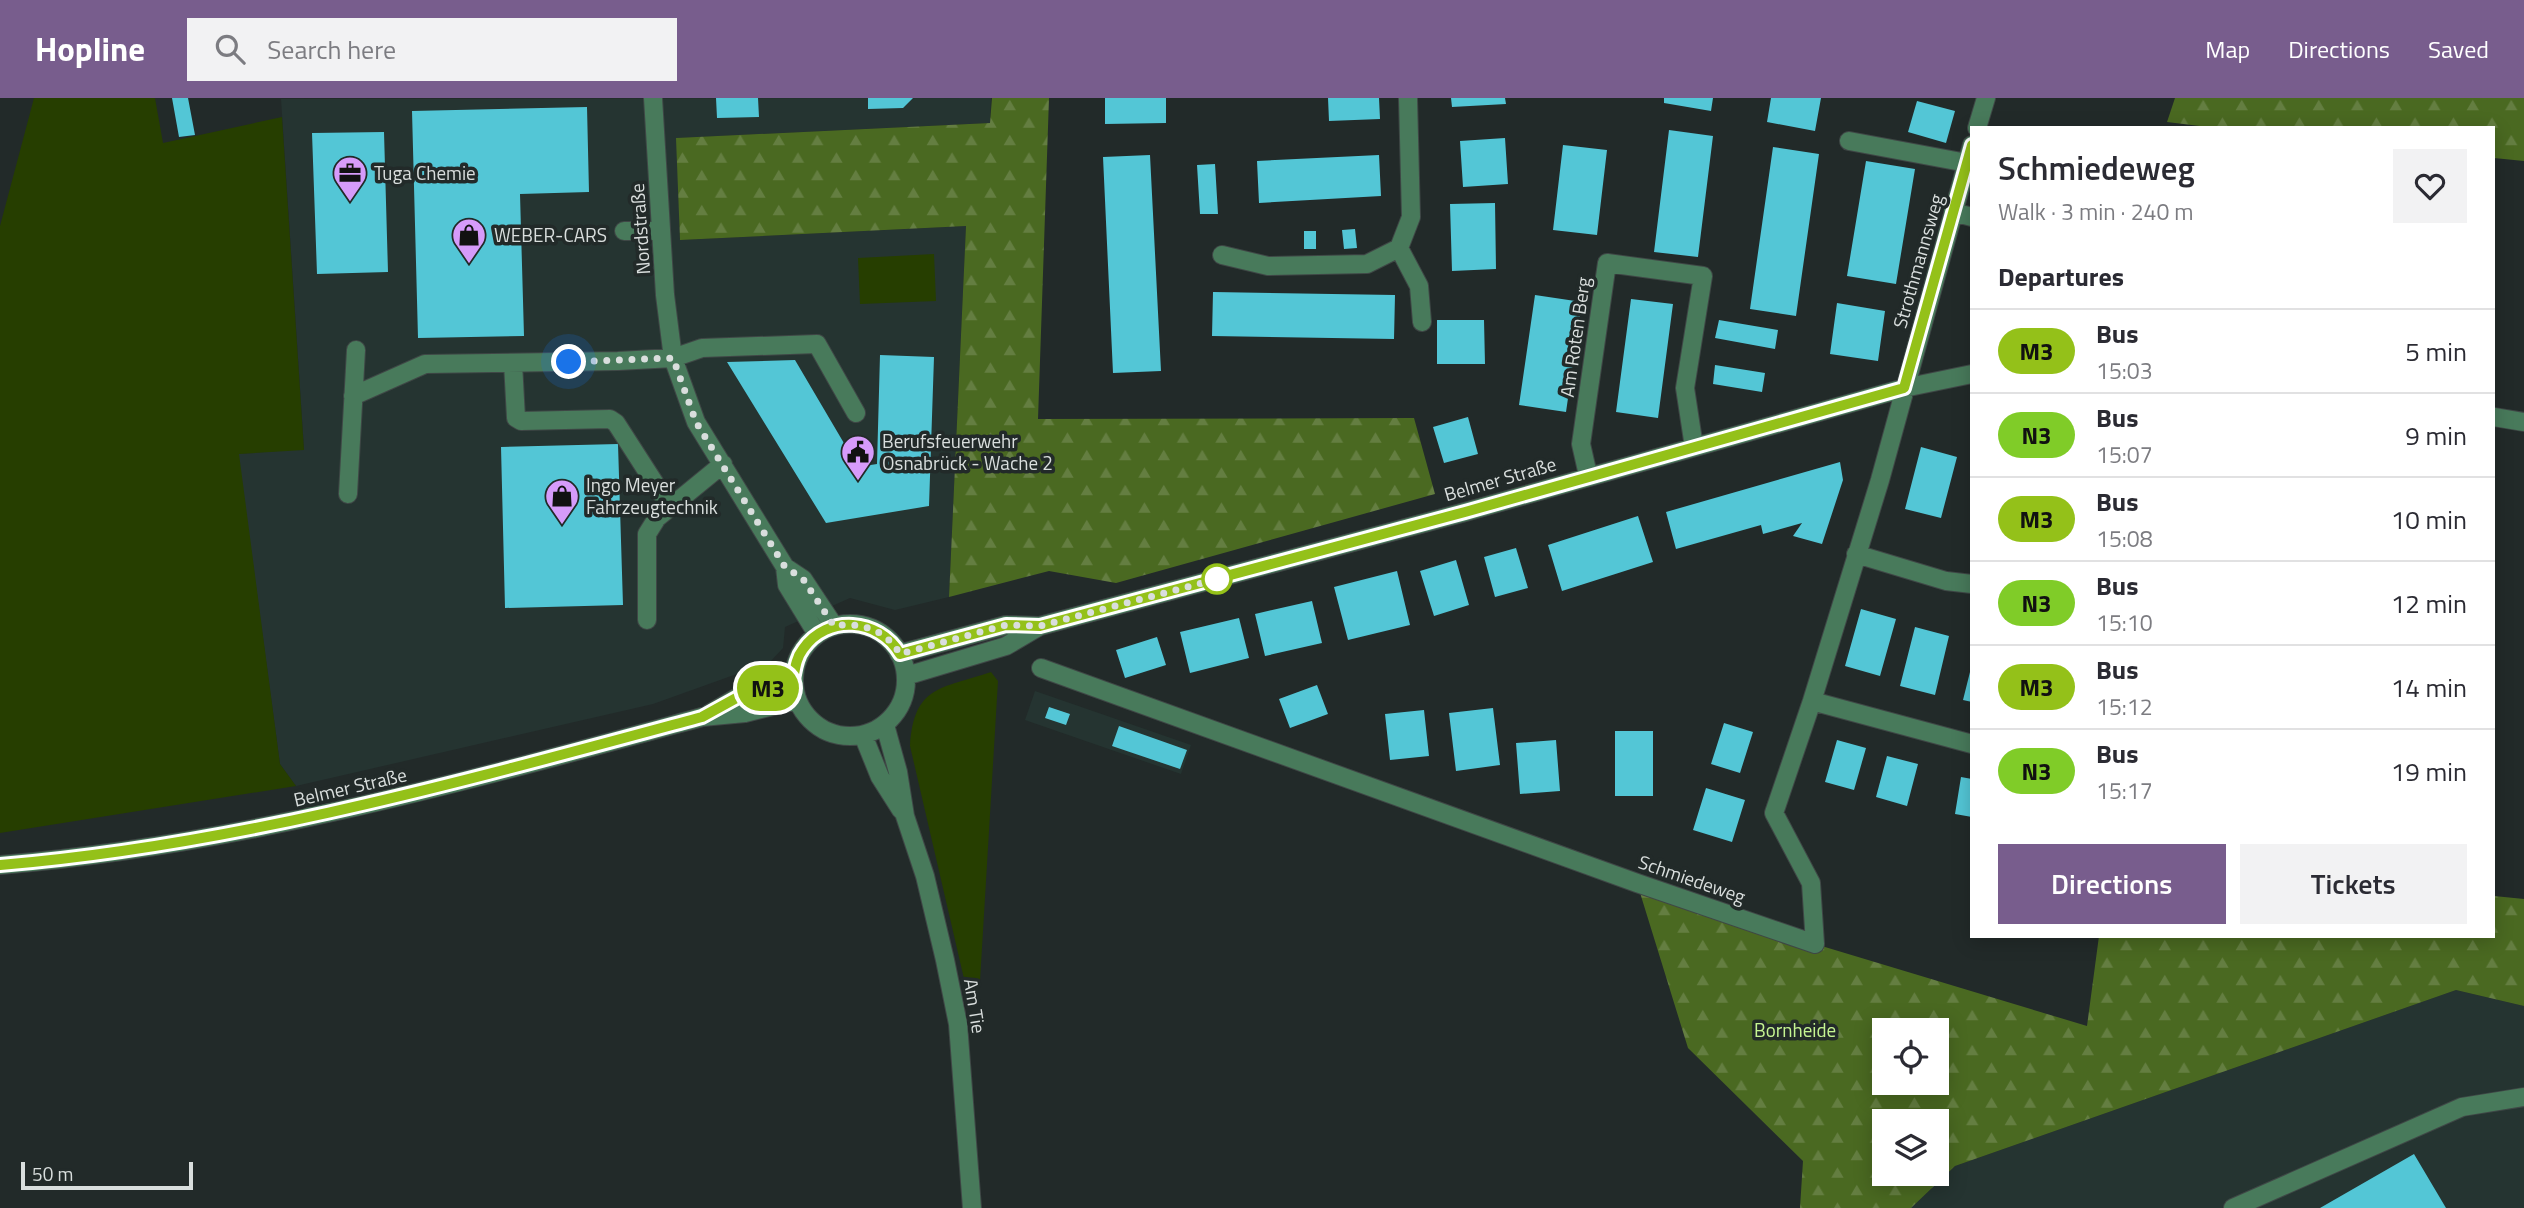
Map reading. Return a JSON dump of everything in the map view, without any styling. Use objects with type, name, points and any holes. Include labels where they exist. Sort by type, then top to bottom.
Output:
[{"type":"street","name":"Nordstraße","points":[[653,98],[661,231],[673,358],[696,422],[785,567],[787,585],[817,634]]},
{"type":"street","points":[[1222,255],[1268,266],[1367,264],[1399,248],[1411,217],[1408,98]]},
{"type":"street","points":[[1978,126],[1986,98]]},
{"type":"street","points":[[1849,141],[1967,163]]},
{"type":"street","name":"Strothmannsweg","points":[[1815,944],[1811,883],[1774,813],[1812,701],[1856,554],[1970,152]]},
{"type":"street","points":[[1953,212],[1970,216]]},
{"type":"street","points":[[625,232],[661,231]]},
{"type":"street","points":[[1399,248],[1419,286],[1422,322]]},
{"type":"street","name":"Am Roten Berg","points":[[1588,475],[1581,444],[1607,263],[1703,275],[1685,388],[1694,447]]},
{"type":"street","points":[[353,396],[425,364],[673,358],[702,348],[817,344],[856,413]]},
{"type":"street","points":[[348,494],[356,350]]},
{"type":"street","points":[[513,363],[516,418],[521,421],[610,419],[616,422],[670,507]]},
{"type":"street","name":"Belmer Straße","points":[[906,676],[1006,646],[1040,626],[1452,516],[1588,475],[1904,388],[1970,374]]},
{"type":"street","points":[[2495,417],[2524,422]]},
{"type":"street","points":[[647,620],[647,534],[657,518],[723,464]]},
{"type":"street","points":[[1856,554],[1946,581],[1970,584]]},
{"type":"street","name":"Nordstraße","points":[[785,567],[803,579],[834,626]]},
{"type":"street","points":[[852,624],[872,628],[894,645],[900,654],[906,676],[905,692],[898,710],[885,725],[851,737],[832,734],[817,726],[797,700],[793,680],[803,648],[817,634],[834,626],[852,624]]},
{"type":"street","name":"Belmer Straße","points":[[900,654],[1006,625],[1040,626]]},
{"type":"street","name":"Schmiedeweg","points":[[1041,668],[1637,883],[1815,944]]},
{"type":"street","name":"Belmer Straße","points":[[702,717],[740,696],[793,680]]},
{"type":"street","name":"Belmer Straße","points":[[0,865],[181,843],[298,821],[428,791],[702,717],[746,713],[797,700]]},
{"type":"street","points":[[1812,701],[1970,743]]},
{"type":"street","name":"Am Tie","points":[[885,725],[898,772],[905,816],[925,876],[958,1024],[972,1208]]},
{"type":"street","name":"Am Tie","points":[[863,734],[880,777],[905,816]]},
{"type":"street","points":[[2233,1208],[2462,1107],[2524,1097]]},
{"type":"shaded area","points":[[991,98],[990,123],[677,138],[680,240],[966,226],[949,597],[895,610],[850,598],[785,627],[783,648],[770,662],[653,704],[296,786],[280,764],[238,454],[304,449],[281,99]]},
{"type":"shaded area","points":[[1035,691],[1191,745],[1181,774],[1025,720]]},
{"type":"shaded area","points":[[2456,990],[2524,1006],[2524,1208],[1911,1208],[1934,1186],[1949,1186],[1949,1172],[1955,1166]]},
{"type":"green space","points":[[34,98],[155,98],[163,143],[282,117],[304,450],[239,454],[280,764],[296,786],[0,833],[0,226]]},
{"type":"green space","points":[[992,98],[1049,98],[1038,419],[1414,418],[1435,494],[1116,583],[1049,571],[949,597],[966,226],[680,240],[676,138],[990,123]]},
{"type":"green space","points":[[2175,98],[2524,98],[2524,161],[2495,158],[2495,126],[2200,126],[2167,122]]},
{"type":"green space","points":[[934,254],[936,301],[860,304],[858,258]]},
{"type":"green space","points":[[991,672],[998,681],[980,981],[965,983],[910,746],[917,711],[924,700],[944,687]]},
{"type":"green space","name":"Bornheide","points":[[1637,883],[1815,944],[2087,1026],[2099,938],[2495,938],[2495,896],[2524,899],[2524,1006],[2456,990],[1955,1166],[1949,1172],[1949,1109],[1872,1109],[1872,1186],[1934,1186],[1911,1208],[1800,1208],[1803,1161],[1688,1048]]},
{"type":"building","points":[[172,98],[188,98],[195,135],[179,137]]},
{"type":"building","points":[[716,98],[758,98],[759,117],[717,118]]},
{"type":"building","points":[[868,98],[913,98],[903,108],[868,109]]},
{"type":"building","points":[[1105,98],[1166,98],[1166,123],[1105,124]]},
{"type":"building","points":[[1328,98],[1379,98],[1380,119],[1329,121]]},
{"type":"building","points":[[1451,98],[1505,98],[1506,104],[1452,107]]},
{"type":"building","points":[[1664,98],[1713,98],[1711,111],[1664,103]]},
{"type":"building","points":[[1771,98],[1821,98],[1815,131],[1767,122]]},
{"type":"building","points":[[1917,101],[1955,111],[1946,143],[1908,132]]},
{"type":"building","name":"WEBER-CARS","points":[[587,107],[589,192],[520,194],[524,336],[418,338],[412,111]]},
{"type":"building","points":[[1669,130],[1713,136],[1698,257],[1654,252]]},
{"type":"building","name":"Tuga Chemie","points":[[384,132],[388,272],[317,274],[312,133]]},
{"type":"building","points":[[1505,138],[1508,184],[1463,187],[1460,141]]},
{"type":"building","points":[[1563,145],[1607,150],[1597,235],[1553,230]]},
{"type":"building","points":[[1773,147],[1819,154],[1796,316],[1750,309]]},
{"type":"building","points":[[1150,155],[1161,371],[1113,373],[1103,157]]},
{"type":"building","points":[[1379,155],[1381,196],[1259,203],[1257,161]]},
{"type":"building","points":[[1866,161],[1915,169],[1896,284],[1847,276]]},
{"type":"building","points":[[1215,164],[1218,214],[1200,214],[1197,165]]},
{"type":"building","points":[[1495,203],[1496,269],[1452,271],[1450,204]]},
{"type":"building","points":[[1355,229],[1357,248],[1344,249],[1342,230]]},
{"type":"building","points":[[1304,231],[1316,231],[1316,249],[1304,249]]},
{"type":"building","points":[[1213,292],[1395,295],[1394,339],[1212,336]]},
{"type":"building","points":[[1535,295],[1582,302],[1566,412],[1519,405]]},
{"type":"building","points":[[1631,299],[1673,304],[1658,418],[1616,412]]},
{"type":"building","points":[[1837,303],[1885,311],[1878,361],[1830,354]]},
{"type":"building","points":[[1437,320],[1484,320],[1485,364],[1437,364]]},
{"type":"building","points":[[1719,320],[1778,330],[1775,349],[1715,338]]},
{"type":"building","points":[[880,355],[934,357],[929,506],[826,523],[727,362],[795,360],[858,467],[877,464]]},
{"type":"building","points":[[1715,365],[1765,373],[1762,392],[1713,384]]},
{"type":"building","points":[[1468,417],[1478,454],[1444,463],[1433,427]]},
{"type":"building","name":"Ingo Meyer Fahrzeugtechnik","points":[[618,444],[623,605],[505,608],[501,447]]},
{"type":"building","points":[[1921,447],[1957,457],[1941,518],[1905,509]]},
{"type":"building","points":[[1840,462],[1843,480],[1822,544],[1793,536],[1802,523],[1763,534],[1761,525],[1676,549],[1666,512]]},
{"type":"building","points":[[1638,516],[1653,562],[1562,591],[1548,545]]},
{"type":"building","points":[[1516,548],[1528,588],[1495,597],[1484,557]]},
{"type":"building","points":[[1456,560],[1469,605],[1434,616],[1420,571]]},
{"type":"building","points":[[1397,571],[1410,625],[1348,640],[1334,587]]},
{"type":"building","points":[[1312,601],[1322,643],[1265,656],[1255,614]]},
{"type":"building","points":[[1861,609],[1896,619],[1880,676],[1845,666]]},
{"type":"building","points":[[1239,618],[1249,658],[1190,673],[1180,632]]},
{"type":"building","points":[[1915,627],[1949,636],[1935,695],[1900,686]]},
{"type":"building","points":[[1157,637],[1166,665],[1125,678],[1116,650]]},
{"type":"building","points":[[1970,672],[1970,702],[1963,700]]},
{"type":"building","points":[[1317,685],[1328,714],[1290,728],[1279,699]]},
{"type":"building","points":[[1049,707],[1070,714],[1066,725],[1045,718]]},
{"type":"building","points":[[1493,708],[1500,765],[1456,771],[1449,713]]},
{"type":"building","points":[[1424,710],[1429,756],[1390,760],[1385,714]]},
{"type":"building","points":[[1724,723],[1753,732],[1740,773],[1711,764]]},
{"type":"building","points":[[1119,726],[1187,750],[1180,769],[1112,746]]},
{"type":"building","points":[[1615,731],[1653,731],[1653,796],[1615,796]]},
{"type":"building","points":[[1556,740],[1560,791],[1520,794],[1516,743]]},
{"type":"building","points":[[1837,740],[1866,748],[1854,790],[1825,782]]},
{"type":"building","points":[[1887,756],[1918,764],[1907,806],[1876,797]]},
{"type":"building","points":[[1961,777],[1970,779],[1970,817],[1955,814]]},
{"type":"building","points":[[1706,788],[1745,800],[1732,842],[1693,830]]},
{"type":"building","points":[[2414,1154],[2446,1208],[2320,1208]]},
{"type":"bus line","name":"M3","points":[[0,865],[181,843],[298,821],[428,791],[702,717],[740,696],[793,680],[803,648],[817,634],[834,626],[852,624],[872,628],[894,645],[900,654],[1006,625],[1040,626],[1465,512],[1588,475],[1904,388],[1970,152]]},
{"type":"place","name":"Tuga Chemie","points":[[350,203]]},
{"type":"place","name":"WEBER-CARS","points":[[469,265]]},
{"type":"place","name":"Berufsfeuerwehr Osnabrück - Wache 2","points":[[858,482]]},
{"type":"place","name":"Ingo Meyer Fahrzeugtechnik","points":[[562,526]]},
{"type":"route","points":[[569,362],[673,358],[696,422],[785,567],[803,579],[834,626],[852,624],[872,628],[894,645],[900,654],[1006,625],[1040,626],[1217,579]]}]
